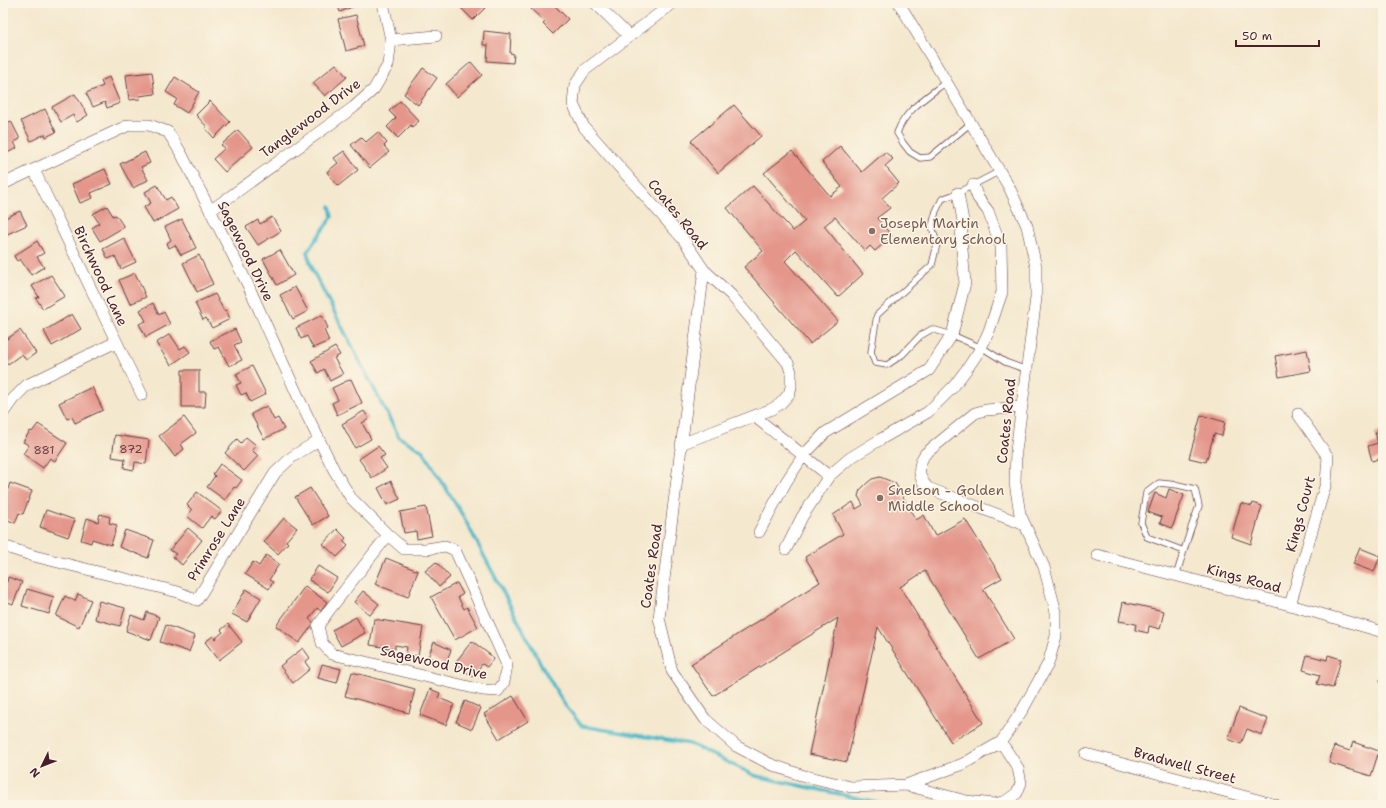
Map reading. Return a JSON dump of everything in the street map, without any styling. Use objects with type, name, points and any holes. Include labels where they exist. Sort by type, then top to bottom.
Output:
[{"type":"street","name":"Tanglewood Drive","points":[[210,211],[354,107],[374,89],[388,65],[391,40],[383,3]]},
{"type":"street","points":[[595,3],[629,36]]},
{"type":"street","name":"Coates Road","points":[[673,3],[584,70],[575,85],[573,104],[584,127],[683,239],[704,270],[659,618],[672,671],[705,719],[736,746],[770,764],[801,775],[851,787],[906,785],[963,764],[1001,742],[1023,709],[1048,664],[1056,636],[1056,612],[1044,567],[1020,514],[1015,483],[1016,451],[1036,298],[1036,267],[1027,226],[1000,171],[898,3]]},
{"type":"street","points":[[391,40],[436,36]]},
{"type":"street","name":"Sagewood Drive","points":[[3,184],[129,125],[149,125],[168,132],[181,152],[248,285],[319,440],[334,470],[351,498],[404,549],[427,549],[445,546],[455,550],[507,665],[504,682],[498,691],[482,690],[332,654],[322,643],[318,626],[388,535]]},
{"type":"street","name":"Birchwood Lane","points":[[34,170],[142,395]]},
{"type":"street","points":[[786,549],[802,517],[829,476],[850,458],[928,412],[954,386],[981,348],[989,331],[1002,292],[1001,246],[988,211],[978,198],[973,185]]},
{"type":"street","points":[[759,532],[786,482],[803,456],[825,433],[929,370],[952,335],[965,283],[961,238],[963,221],[958,193]]},
{"type":"street","points":[[681,444],[772,409],[780,404],[789,394],[792,380],[788,363],[732,295],[704,270]]},
{"type":"street","points":[[3,413],[13,399],[27,385],[116,342]]},
{"type":"street","points":[[1022,407],[986,410],[975,413],[925,454],[919,467],[920,475],[928,488],[1025,525]]},
{"type":"street","name":"Kings Court","points":[[1290,606],[1326,483],[1328,457],[1298,414]]},
{"type":"street","points":[[754,416],[829,476]]},
{"type":"street","name":"Primrose Lane","points":[[3,546],[34,556],[178,592],[196,600],[275,473],[292,457],[319,440]]},
{"type":"street","name":"Kings Road","points":[[1097,555],[1383,632]]},
{"type":"street","points":[[906,785],[966,801],[994,804],[1006,801],[1017,793],[1021,782],[1018,768],[1001,742]]},
{"type":"street","name":"Bradwell Street","points":[[1086,754],[1276,805]]},
{"type":"lane","points":[[946,82],[911,111],[900,124],[897,133],[903,143],[910,152],[920,158],[930,157],[971,123]]},
{"type":"lane","points":[[1000,171],[942,200],[936,211],[932,226],[937,244],[932,265],[877,315],[871,352],[874,363],[887,365],[902,355],[920,336],[932,330],[952,335],[981,348],[1006,362],[1027,370]]},
{"type":"lane","points":[[1176,576],[1199,506],[1195,489],[1159,483],[1146,493],[1141,523],[1147,537],[1184,551]]},
{"type":"building","points":[[337,3],[361,3],[340,12]]},
{"type":"building","points":[[456,3],[480,3],[485,8],[473,20]]},
{"type":"building","points":[[537,3],[552,3],[568,19],[553,34],[543,24],[545,22],[531,9]]},
{"type":"building","points":[[356,15],[364,46],[346,51],[338,19]]},
{"type":"building","points":[[484,31],[511,34],[510,53],[514,54],[513,63],[487,61],[488,45],[483,45]]},
{"type":"building","points":[[471,62],[482,75],[457,97],[446,84]]},
{"type":"building","points":[[336,64],[347,77],[325,96],[313,83]]},
{"type":"building","points":[[423,68],[437,78],[418,105],[404,94]]},
{"type":"building","points":[[152,72],[155,94],[139,96],[140,99],[129,100],[126,75]]},
{"type":"building","points":[[109,77],[120,103],[107,108],[105,102],[93,107],[86,93],[103,86],[101,81]]},
{"type":"building","points":[[175,77],[199,92],[187,113],[174,105],[177,99],[166,92]]},
{"type":"building","points":[[75,94],[88,115],[77,122],[73,115],[61,122],[52,107]]},
{"type":"building","points":[[210,101],[230,122],[214,138],[205,128],[207,127],[196,115]]},
{"type":"building","points":[[400,101],[419,121],[412,127],[411,125],[398,138],[387,127],[396,118],[389,111]]},
{"type":"building","points":[[734,105],[761,136],[718,173],[691,141]]},
{"type":"building","points":[[45,109],[56,132],[46,137],[45,134],[31,141],[21,121]]},
{"type":"building","points":[[11,121],[20,139],[14,142],[17,148],[3,155],[3,125]]},
{"type":"building","points":[[238,130],[253,147],[225,172],[213,159],[225,148],[221,145]]},
{"type":"building","points":[[378,132],[387,143],[384,146],[389,152],[370,168],[351,145],[361,137],[366,142]]},
{"type":"building","points":[[840,146],[862,172],[885,152],[893,159],[885,166],[899,183],[882,198],[890,208],[877,218],[892,236],[875,251],[870,246],[865,251],[835,217],[824,226],[863,274],[838,297],[796,250],[785,261],[838,321],[810,344],[744,267],[763,251],[727,208],[753,186],[793,231],[805,221],[764,173],[792,151],[830,196],[842,187],[822,162]]},
{"type":"building","points":[[344,151],[358,170],[338,186],[327,172],[338,163],[334,158]]},
{"type":"building","points":[[145,152],[150,163],[141,167],[148,180],[133,188],[120,164]]},
{"type":"building","points":[[105,169],[112,184],[91,193],[93,198],[80,203],[72,184]]},
{"type":"building","points":[[157,185],[166,200],[171,197],[178,209],[153,223],[144,207],[151,203],[145,192]]},
{"type":"building","points":[[107,206],[113,216],[116,215],[124,227],[100,241],[92,228],[99,223],[93,214]]},
{"type":"building","points":[[20,211],[27,225],[3,236],[3,219]]},
{"type":"building","points":[[272,217],[281,231],[258,245],[246,227],[258,220],[260,224]]},
{"type":"building","points":[[182,219],[196,248],[181,255],[175,245],[169,248],[167,243],[171,240],[165,227]]},
{"type":"building","points":[[124,238],[136,262],[121,269],[115,256],[108,259],[103,249]]},
{"type":"building","points":[[37,241],[44,253],[37,257],[44,267],[31,275],[20,259],[17,261],[14,256]]},
{"type":"building","points":[[280,250],[294,275],[277,285],[263,259]]},
{"type":"building","points":[[199,255],[213,284],[197,292],[183,263]]},
{"type":"building","points":[[135,273],[146,297],[130,304],[119,280]]},
{"type":"building","points":[[51,275],[65,296],[43,309],[36,298],[39,297],[32,286]]},
{"type":"building","points":[[295,287],[308,311],[293,319],[280,295]]},
{"type":"building","points":[[215,294],[224,311],[226,310],[230,319],[212,328],[206,318],[203,320],[195,303]]},
{"type":"building","points":[[153,303],[159,315],[164,312],[170,324],[146,337],[139,324],[146,321],[140,310]]},
{"type":"building","points":[[72,314],[81,329],[52,346],[44,331]]},
{"type":"building","points":[[322,315],[328,328],[324,330],[329,341],[313,348],[307,336],[301,339],[296,328]]},
{"type":"building","points":[[235,329],[241,342],[234,345],[242,360],[229,366],[219,347],[214,349],[210,341]]},
{"type":"building","points":[[20,330],[36,353],[26,360],[22,354],[8,364],[3,357],[3,339],[4,341]]},
{"type":"building","points":[[170,334],[180,349],[185,346],[190,352],[171,365],[156,343]]},
{"type":"building","points":[[335,347],[340,355],[334,358],[343,374],[330,381],[324,369],[318,373],[311,361]]},
{"type":"building","points":[[1307,350],[1311,371],[1279,377],[1275,356]]},
{"type":"building","points":[[252,366],[266,394],[250,402],[246,393],[241,395],[236,385],[241,383],[236,374]]},
{"type":"building","points":[[182,370],[199,370],[199,392],[206,392],[205,407],[182,407]]},
{"type":"building","points":[[351,379],[362,403],[337,415],[332,403],[338,400],[332,388]]},
{"type":"building","points":[[92,387],[103,410],[75,423],[72,417],[67,419],[59,403]]},
{"type":"building","points":[[267,406],[274,420],[278,418],[284,429],[264,439],[251,414]]},
{"type":"building","points":[[364,411],[369,419],[362,423],[371,439],[355,448],[342,424]]},
{"type":"building","points":[[1201,415],[1225,422],[1222,436],[1214,434],[1206,462],[1189,458]]},
{"type":"building","points":[[184,417],[196,433],[181,444],[184,449],[175,457],[159,436]]},
{"type":"building","points":[[38,424],[67,443],[55,461],[50,458],[43,468],[23,454],[29,445],[23,442],[30,431],[32,432]]},
{"type":"building","points":[[1383,431],[1383,462],[1381,458],[1372,461],[1368,446],[1378,443],[1375,433]]},
{"type":"building","points":[[115,435],[149,440],[146,464],[135,462],[134,470],[124,468],[125,459],[112,457]]},
{"type":"building","points":[[246,437],[256,445],[252,450],[258,456],[244,471],[225,453],[237,439],[241,443]]},
{"type":"building","points":[[378,446],[385,455],[380,458],[387,468],[372,478],[359,459]]},
{"type":"building","points":[[220,464],[242,480],[236,488],[234,487],[225,500],[207,487],[215,476],[213,474]]},
{"type":"building","points":[[880,477],[895,483],[916,520],[924,515],[935,536],[965,519],[1002,578],[983,589],[1014,639],[979,659],[925,571],[900,587],[983,723],[951,742],[878,627],[847,762],[809,754],[838,618],[713,696],[691,664],[820,582],[805,557],[843,534],[833,515],[853,502],[856,509],[863,505],[858,496],[860,490],[872,479]]},
{"type":"building","points":[[391,481],[400,499],[387,505],[378,488]]},
{"type":"building","points":[[10,483],[32,491],[23,514],[19,513],[15,523],[3,518],[3,503]]},
{"type":"building","points":[[310,488],[328,516],[313,525],[295,497]]},
{"type":"building","points":[[1169,489],[1184,495],[1172,528],[1160,523],[1162,517],[1148,512],[1155,493],[1166,498]]},
{"type":"building","points":[[197,492],[222,511],[215,519],[211,516],[202,528],[187,516],[192,510],[187,505]]},
{"type":"building","points":[[1241,503],[1252,506],[1253,503],[1262,506],[1251,544],[1231,537]]},
{"type":"building","points":[[426,507],[432,536],[417,539],[416,531],[404,533],[400,512]]},
{"type":"building","points":[[46,510],[75,520],[68,537],[40,527]]},
{"type":"building","points":[[100,514],[110,517],[109,523],[117,525],[111,545],[92,539],[91,543],[81,540],[87,518],[98,522]]},
{"type":"building","points":[[284,518],[297,528],[286,541],[288,543],[278,554],[264,542]]},
{"type":"building","points":[[188,528],[202,540],[182,565],[173,557],[176,554],[170,550]]},
{"type":"building","points":[[337,529],[346,538],[343,541],[348,546],[337,557],[323,544]]},
{"type":"building","points":[[125,530],[154,540],[148,558],[119,547]]},
{"type":"building","points":[[1360,548],[1380,556],[1374,572],[1353,564]]},
{"type":"building","points":[[266,555],[279,564],[269,580],[273,582],[269,589],[245,574],[253,562],[259,566]]},
{"type":"building","points":[[386,558],[418,571],[408,597],[375,584]]},
{"type":"building","points":[[436,562],[450,577],[439,587],[425,571]]},
{"type":"building","points":[[318,566],[337,578],[328,592],[309,580]]},
{"type":"building","points":[[8,577],[22,582],[13,604],[3,600],[3,580],[7,582]]},
{"type":"building","points":[[457,583],[463,594],[458,597],[464,609],[467,607],[478,627],[455,640],[431,597]]},
{"type":"building","points":[[305,586],[327,602],[321,611],[317,608],[309,619],[314,623],[299,643],[276,626]]},
{"type":"building","points":[[27,589],[54,597],[49,614],[22,606]]},
{"type":"building","points":[[246,589],[261,598],[247,622],[232,614]]},
{"type":"building","points":[[363,591],[379,604],[370,615],[354,602]]},
{"type":"building","points":[[78,594],[91,600],[79,627],[56,616],[65,596],[75,601]]},
{"type":"building","points":[[99,601],[125,608],[120,626],[95,619]]},
{"type":"building","points":[[1123,602],[1164,611],[1160,629],[1149,626],[1148,633],[1135,630],[1136,624],[1119,621]]},
{"type":"building","points":[[147,612],[159,617],[151,640],[126,631],[131,615],[144,620]]},
{"type":"building","points":[[356,617],[365,633],[341,646],[332,630]]},
{"type":"building","points":[[374,619],[423,627],[418,656],[406,654],[407,647],[395,645],[395,649],[370,645]]},
{"type":"building","points":[[228,624],[242,642],[219,660],[205,642],[213,636],[215,639],[223,632],[221,630]]},
{"type":"building","points":[[166,625],[195,636],[189,652],[160,642]]},
{"type":"building","points":[[472,641],[494,658],[487,667],[482,664],[473,677],[455,663]]},
{"type":"building","points":[[434,642],[451,650],[445,665],[428,657]]},
{"type":"building","points":[[303,648],[310,658],[305,662],[310,669],[293,683],[280,666]]},
{"type":"building","points":[[1307,655],[1327,660],[1328,655],[1341,659],[1333,688],[1317,684],[1320,675],[1303,670]]},
{"type":"building","points":[[322,664],[341,669],[337,683],[318,678]]},
{"type":"building","points":[[352,672],[415,689],[409,713],[345,696]]},
{"type":"building","points":[[1383,679],[1383,699],[1382,699],[1380,680]]},
{"type":"building","points":[[430,689],[440,693],[438,698],[454,704],[446,725],[420,715]]},
{"type":"building","points":[[513,696],[528,721],[499,739],[484,714]]},
{"type":"building","points":[[465,701],[481,708],[472,729],[456,722]]},
{"type":"building","points":[[1239,708],[1268,719],[1262,735],[1247,729],[1241,744],[1228,739]]},
{"type":"building","points":[[1353,742],[1379,751],[1371,776],[1329,763],[1334,746],[1350,751]]},
{"type":"waterway","points":[[330,206],[332,217],[307,252],[313,271],[399,437],[423,451],[463,516],[542,666],[564,704],[582,726],[690,744],[756,776],[890,805]]},
{"type":"place","name":"Joseph Martin Elementary School","points":[[872,231]]},
{"type":"place","name":"Snelson - Golden Middle School","points":[[880,498]]}]
